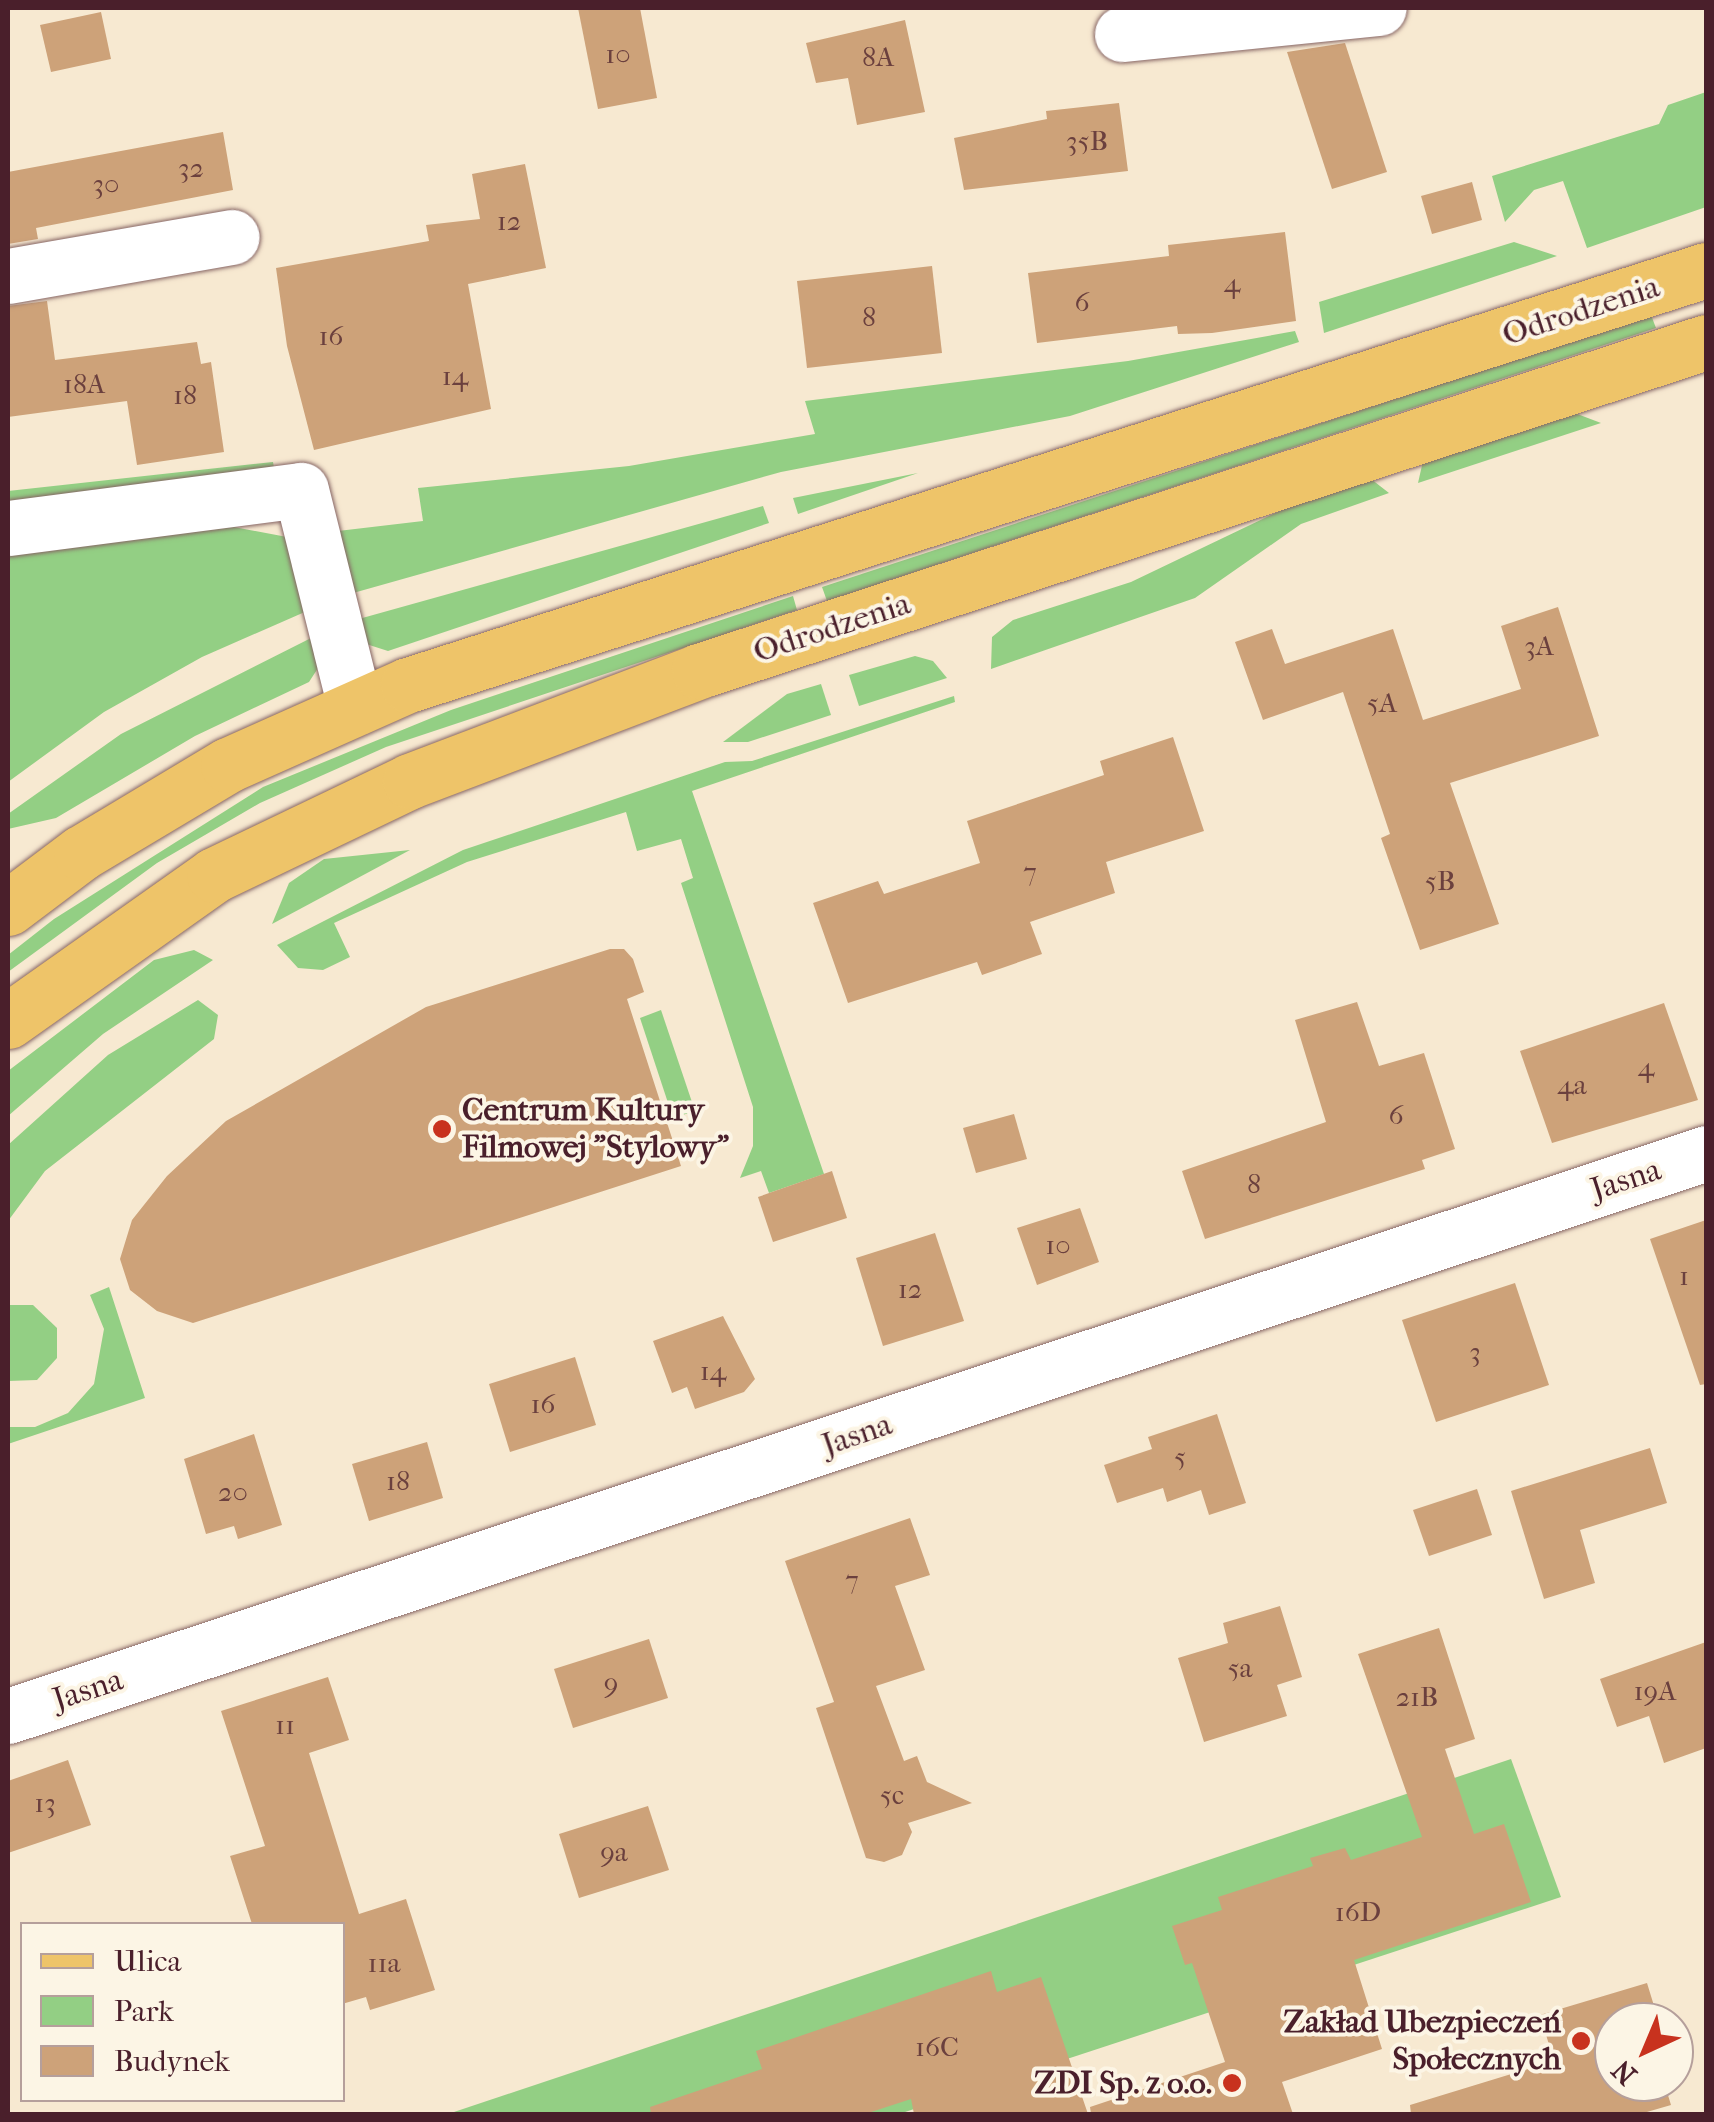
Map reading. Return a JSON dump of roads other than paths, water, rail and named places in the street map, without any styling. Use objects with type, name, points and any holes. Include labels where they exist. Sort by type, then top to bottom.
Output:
[{"type":"main road","name":"Odrodzenia","points":[[8,908],[81,852],[179,793],[355,706],[568,629],[1706,270]]},
{"type":"main road","name":"Odrodzenia","points":[[8,1021],[214,876],[410,781],[768,648],[1706,342]]},
{"type":"street","points":[[1122,34],[1379,8]]},
{"type":"street","points":[[8,276],[232,237]]},
{"type":"street","points":[[8,528],[301,490],[355,706]]},
{"type":"street","name":"Jasna","points":[[8,1716],[1706,1153]]},
{"type":"place","name":"Centrum Kultury Filmowej \"Stylowy\"","points":[[442,1129]]},
{"type":"place","name":"Zakład Ubezpieczeń Społecznych","points":[[1581,2041]]},
{"type":"place","name":"ZDI Sp. z o.o.","points":[[1232,2083]]}]
